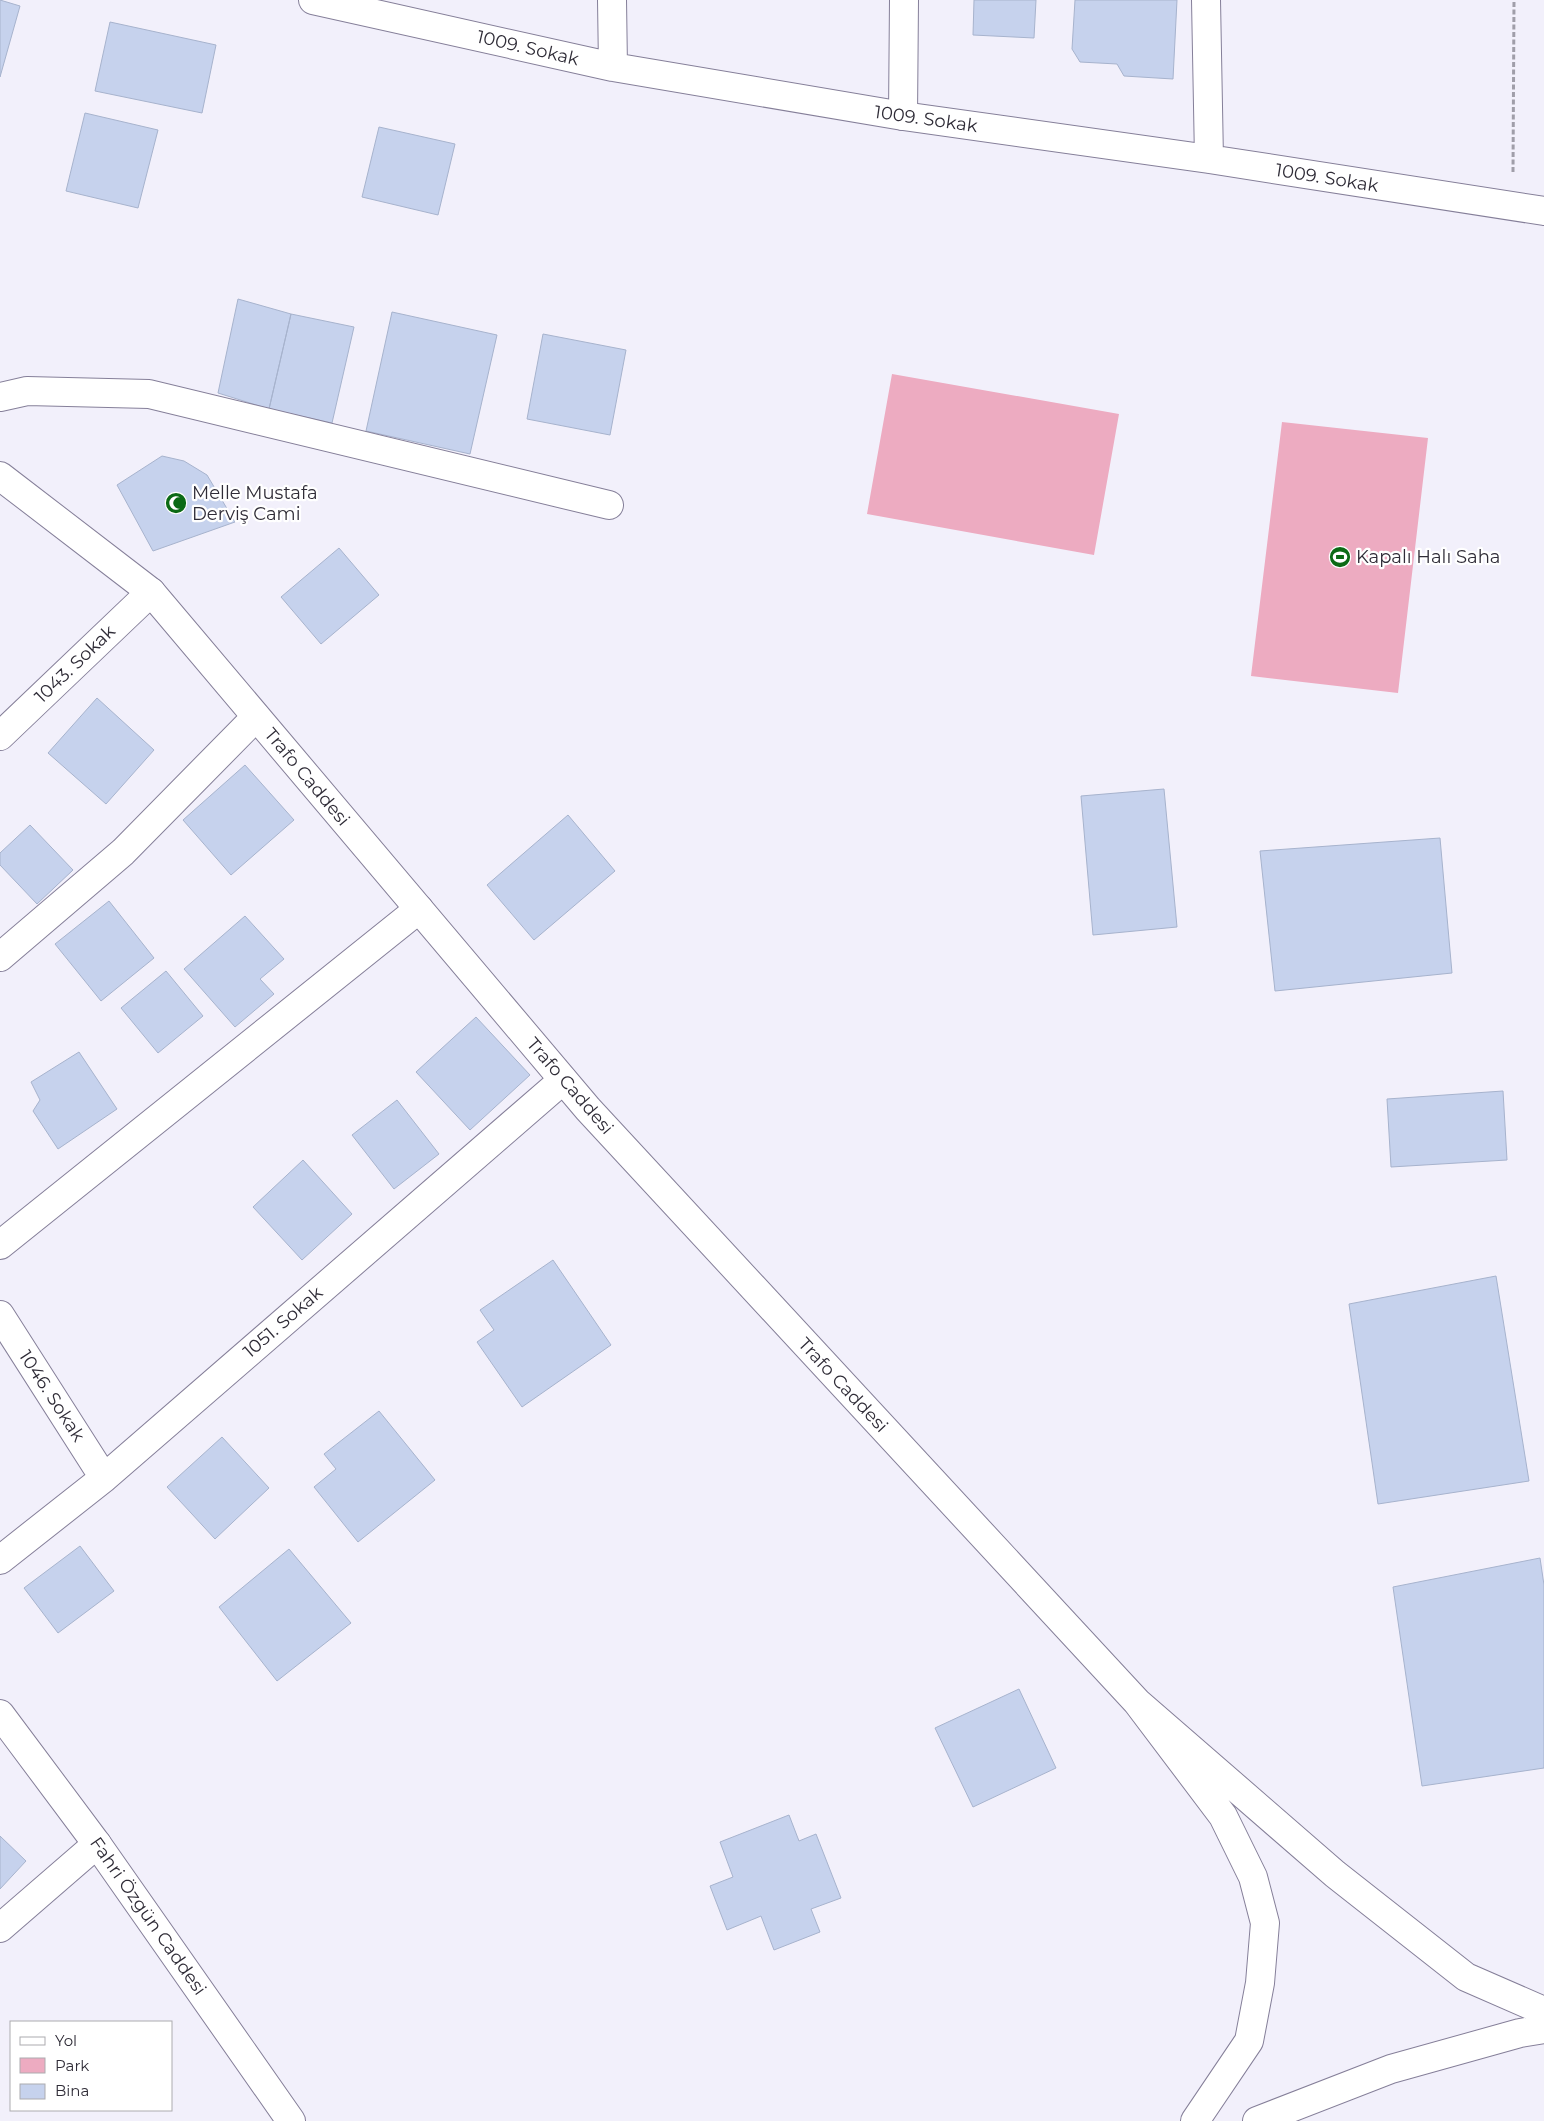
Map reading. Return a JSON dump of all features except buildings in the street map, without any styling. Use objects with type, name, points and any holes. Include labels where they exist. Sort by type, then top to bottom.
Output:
[{"type":"street","name":"1009. Sokak","points":[[314,0],[613,67],[903,116],[1209,158],[1544,211]]},
{"type":"street","points":[[612,0],[613,67]]},
{"type":"street","points":[[903,116],[904,0]]},
{"type":"street","points":[[1206,0],[1209,158]]},
{"type":"street","points":[[0,397],[27,391],[149,394],[609,505]]},
{"type":"street","name":"Trafo Caddesi","points":[[0,476],[151,592],[601,1123],[1137,1702]]},
{"type":"street","name":"1043. Sokak","points":[[0,736],[151,592]]},
{"type":"street","points":[[0,957],[123,852],[256,717]]},
{"type":"street","points":[[0,1246],[419,909]]},
{"type":"street","name":"1051. Sokak","points":[[0,1560],[104,1478],[563,1080]]},
{"type":"street","name":"1046. Sokak","points":[[0,1315],[104,1478]]},
{"type":"street","points":[[1137,1702],[1335,1874],[1466,1978],[1544,2011]]},
{"type":"street","points":[[1137,1702],[1223,1816],[1253,1877],[1265,1923],[1260,1983],[1250,2041],[1194,2121]]},
{"type":"street","name":"Fahri Özgün Caddesi","points":[[0,1714],[97,1844],[292,2121]]},
{"type":"street","points":[[0,1928],[97,1844]]},
{"type":"street","points":[[1258,2121],[1391,2069],[1520,2033],[1544,2029]]},
{"type":"path","points":[[1513,207],[1514,0]]},
{"type":"green space","points":[[892,374],[1119,414],[1094,555],[867,514]]},
{"type":"green space","name":"Kapalı Halı Saha","points":[[1282,422],[1428,438],[1398,693],[1251,676]]},
{"type":"place","name":"Melle Mustafa Derviş Cami","points":[[176,503]]},
{"type":"place","name":"Kapalı Halı Saha","points":[[1340,557]]}]
